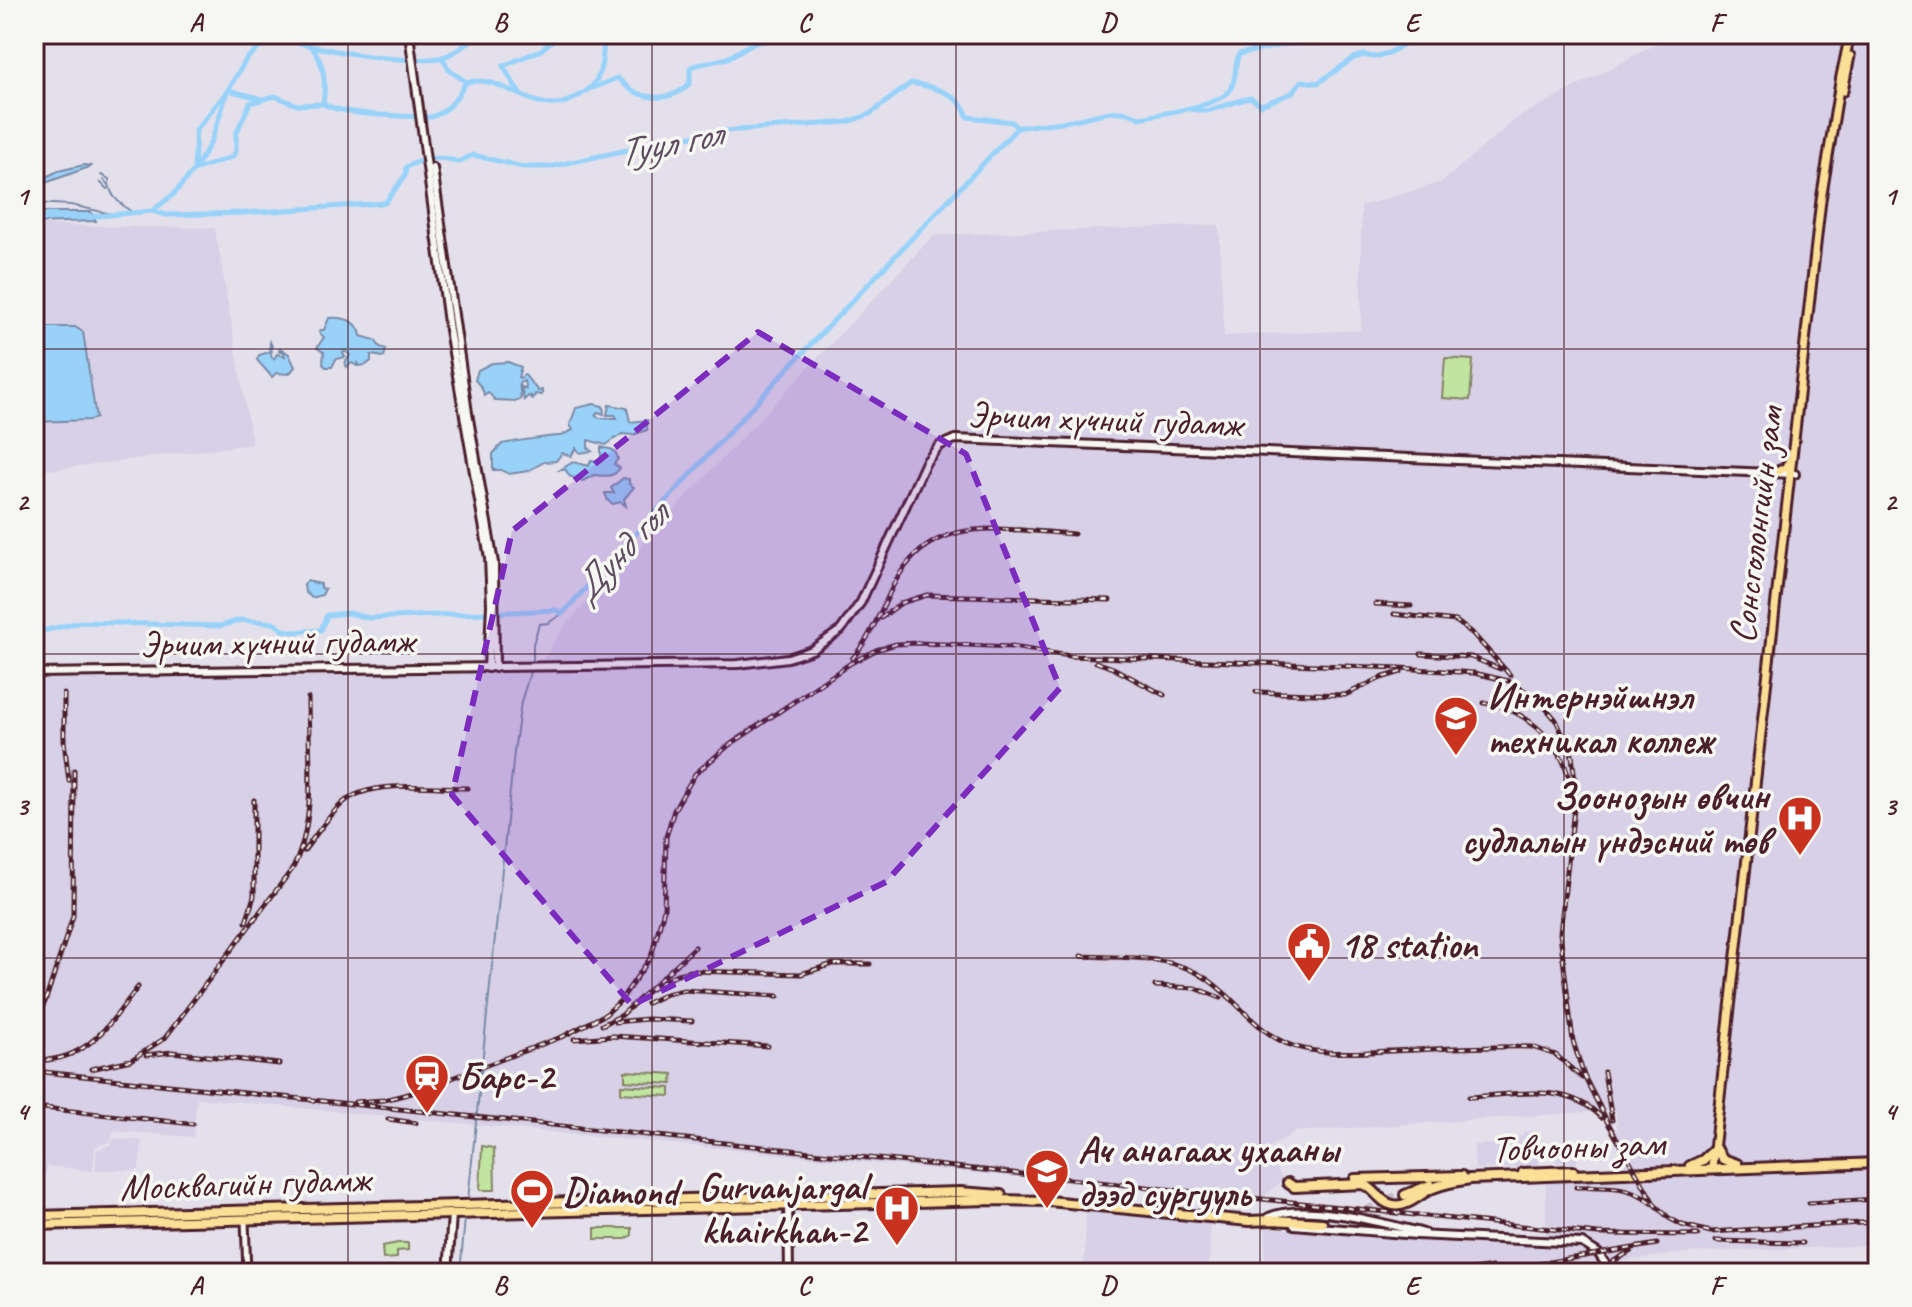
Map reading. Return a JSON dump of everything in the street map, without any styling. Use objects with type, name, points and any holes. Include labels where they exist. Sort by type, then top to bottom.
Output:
[{"type":"highway","points":[[1690,1166],[1707,1158],[1715,1150],[1726,1161],[1738,1164]]},
{"type":"highway","name":"Товчооны зам","points":[[1878,1162],[1714,1166],[1690,1166],[1291,1185],[1363,1184],[1373,1189],[1385,1202],[1397,1206],[1450,1179],[1551,1177],[1714,1166],[1738,1164],[1878,1162]]},
{"type":"highway","points":[[1404,1193],[1450,1179]]},
{"type":"highway","name":"Москвагийн гудамж","points":[[34,1225],[136,1218],[960,1196],[1263,1219]]},
{"type":"highway","name":"Москвагийн гудамж","points":[[34,1216],[245,1220],[296,1214]]},
{"type":"highway","points":[[1263,1219],[1321,1222]]},
{"type":"main road","points":[[411,34],[468,413],[489,528],[492,668]]},
{"type":"main road","name":"Сонсголонгийн зам","points":[[1714,1166],[1821,200],[1841,76],[1852,34]]},
{"type":"main road","name":"Сонсголонгийн зам","points":[[1715,1150],[1830,160],[1852,34]]},
{"type":"main road","points":[[431,175],[446,312],[485,528],[493,605]]},
{"type":"main road","points":[[446,312],[454,309]]},
{"type":"main road","points":[[449,330],[452,326],[457,329]]},
{"type":"main road","name":"Эрчим хүчний гудамж","points":[[34,673],[534,668],[738,664],[783,659],[812,650],[835,635],[852,617],[926,462],[939,446],[952,440],[1792,474]]},
{"type":"main road","points":[[1773,473],[1785,468],[1793,455]]},
{"type":"main road","points":[[1773,473],[1782,477],[1789,490]]},
{"type":"main road","points":[[787,1201],[788,1273]]},
{"type":"main road","points":[[448,1273],[456,1211]]},
{"type":"main road","points":[[1263,1219],[1277,1214],[1303,1213],[1386,1222],[1428,1234]]},
{"type":"main road","points":[[1263,1219],[1384,1233],[1582,1243],[1594,1250],[1612,1273]]},
{"type":"main road","points":[[1384,1233],[1389,1227],[1386,1222]]},
{"type":"main road","points":[[1394,1233],[1392,1229],[1397,1225]]},
{"type":"street","points":[[245,1220],[247,1273]]},
{"type":"highlighted area","points":[[758,332],[966,454],[1060,688],[886,882],[632,1005],[452,795],[512,531]]},
{"type":"shaded area","points":[[1675,34],[1878,34],[1878,1245],[1683,1253],[1625,1261],[1601,1273],[1264,1273],[1266,1228],[1546,1243],[1546,1180],[1619,1177],[1616,1110],[1294,1132],[1266,1150],[1283,1180],[1257,1202],[197,1098],[193,1137],[113,1131],[111,1141],[95,1147],[93,1171],[47,1166],[45,1183],[34,1182],[34,674],[535,672],[565,625],[934,235],[1219,225],[1224,336],[1361,330],[1361,206],[1442,182],[1517,118]]},
{"type":"shaded area","points":[[34,225],[215,228],[252,444],[34,472]]},
{"type":"shaded area","points":[[1537,1130],[1539,1167],[1475,1169],[1474,1145],[1496,1144],[1503,1139],[1523,1136],[1523,1132]]},
{"type":"shaded area","points":[[114,1138],[142,1141],[139,1170],[95,1170],[97,1150],[111,1145]]},
{"type":"shaded area","points":[[1578,1141],[1577,1163],[1556,1162],[1555,1142]]},
{"type":"shaded area","points":[[1086,1209],[1210,1220],[1209,1273],[1084,1273]]},
{"type":"green space","points":[[1445,358],[1473,360],[1470,400],[1442,398]]},
{"type":"green space","points":[[625,1071],[673,1074],[672,1084],[625,1081]]},
{"type":"green space","points":[[621,1085],[670,1088],[670,1096],[621,1093]]},
{"type":"green space","points":[[482,1146],[494,1148],[495,1190],[480,1190]]},
{"type":"green space","points":[[595,1228],[632,1228],[632,1235],[626,1239],[595,1239]]},
{"type":"green space","points":[[408,1243],[408,1250],[397,1251],[397,1258],[383,1259],[382,1246]]},
{"type":"water","points":[[92,166],[34,187],[34,183],[58,171]]},
{"type":"water","points":[[34,212],[91,212],[96,221],[34,223]]},
{"type":"water","points":[[329,318],[354,323],[361,336],[375,340],[386,349],[384,357],[371,355],[371,361],[366,365],[359,366],[358,362],[357,366],[352,363],[347,367],[345,363],[350,355],[345,351],[345,357],[336,359],[332,367],[326,367],[323,364],[324,352],[317,348],[324,337],[320,330],[324,330]]},
{"type":"water","points":[[34,327],[75,327],[83,332],[96,418],[34,422]]},
{"type":"water","points":[[270,342],[274,359],[277,354],[285,356],[283,351],[279,351],[280,348],[289,354],[295,367],[289,374],[276,373],[272,377],[257,360],[259,355],[269,352]]},
{"type":"water","points":[[508,362],[521,367],[518,377],[524,374],[538,391],[542,390],[542,395],[535,394],[534,398],[528,396],[524,400],[521,387],[526,389],[524,381],[519,383],[521,398],[518,401],[495,400],[488,392],[484,395],[475,380],[478,370],[492,363]]},
{"type":"water","points":[[594,404],[603,406],[604,414],[598,412],[595,415],[600,418],[617,418],[607,415],[609,405],[627,408],[630,422],[647,420],[647,430],[633,435],[622,434],[606,445],[588,440],[592,451],[580,453],[576,448],[571,456],[562,453],[556,461],[544,462],[528,471],[509,474],[493,470],[493,454],[502,444],[561,436],[573,430],[570,425],[576,408]]},
{"type":"water","points":[[601,447],[615,452],[618,459],[614,464],[620,468],[615,473],[594,475],[583,481],[569,476],[566,470],[560,470],[573,462],[589,466],[591,460],[601,462]]},
{"type":"water","points":[[623,478],[629,479],[629,484],[634,487],[624,499],[626,506],[621,502],[613,504],[608,501],[605,493],[614,493],[611,488]]},
{"type":"water","points":[[307,581],[321,584],[321,588],[325,589],[322,595],[312,598],[305,592]]},
{"type":"waterway","name":"Туул гол","points":[[311,46],[377,57],[429,59],[448,55],[481,34]]},
{"type":"waterway","points":[[520,94],[503,66],[541,50],[560,34]]},
{"type":"waterway","name":"Туул гол","points":[[87,217],[152,211],[174,194],[194,170],[196,130],[228,90],[247,58],[275,40],[311,46],[323,73],[323,104],[360,113],[432,117],[452,103],[466,82],[495,84],[547,104],[562,103],[577,97],[592,87],[598,76],[606,34]]},
{"type":"waterway","name":"Туул гол","points":[[593,88],[617,78],[640,94],[656,97],[671,95],[690,83],[690,68],[693,66],[728,58],[751,44],[791,34]]},
{"type":"waterway","name":"Туул гол","points":[[152,211],[166,215],[245,213],[385,203],[405,176],[406,167],[425,160],[438,158],[458,162],[473,155],[523,167],[549,167],[710,132],[848,122],[870,114],[911,83],[937,89],[953,97],[968,117],[1012,122],[1017,128],[1115,112],[1140,118],[1202,105],[1224,96],[1232,86],[1239,54],[1287,44],[1321,43],[1351,34]]},
{"type":"waterway","name":"Туул гол","points":[[1189,109],[1207,111],[1251,98],[1261,105],[1292,93],[1301,81],[1318,83],[1354,58],[1389,53],[1421,34]]},
{"type":"waterway","name":"Туул гол","points":[[442,57],[449,70],[466,82]]},
{"type":"waterway","points":[[195,169],[211,142],[228,90],[259,98]]},
{"type":"waterway","name":"Туул гол","points":[[194,170],[232,157],[236,151],[236,134],[250,103],[275,96],[297,105],[323,104]]},
{"type":"waterway","name":"Дунд гол","points":[[34,633],[81,622],[221,626],[240,620],[274,623],[283,630],[294,632],[321,630],[327,615],[349,613],[368,618],[556,610],[562,614],[778,379],[1017,128]]},
{"type":"waterway","points":[[101,175],[109,179],[110,190],[116,199],[133,213]]},
{"type":"waterway","points":[[104,180],[108,185]]},
{"type":"waterway","points":[[100,182],[107,189]]},
{"type":"waterway","points":[[34,203],[71,205],[116,215]]},
{"type":"waterway","points":[[533,663],[533,644],[539,624],[548,623],[562,614]]},
{"type":"waterway","points":[[468,1200],[514,752],[521,702],[531,669]]},
{"type":"waterway","points":[[460,1273],[465,1218]]},
{"type":"waterway","points":[[1587,1273],[1599,1268]]},
{"type":"tunnel","points":[[1320,1220],[1365,1211],[1404,1192]]},
{"type":"railway","points":[[852,659],[910,560],[929,545],[950,535],[972,530],[1074,534]]},
{"type":"railway","points":[[881,618],[901,603],[927,595],[1110,600]]},
{"type":"railway","points":[[1375,604],[1411,606]]},
{"type":"railway","points":[[1394,614],[1456,621],[1473,634],[1510,675]]},
{"type":"railway","points":[[355,1102],[384,1100],[412,1093],[564,1036],[606,1014],[620,1001],[651,957],[664,909],[666,837],[674,810],[695,774],[728,746],[851,663],[876,650],[896,644],[919,643],[1012,647],[1070,656],[1474,673],[1509,681],[1538,699],[1556,720],[1572,755],[1576,791],[1560,933],[1573,1041],[1584,1076],[1655,1205],[1682,1225],[1711,1232],[1878,1222]]},
{"type":"railway","points":[[1421,654],[1471,657],[1500,669]]},
{"type":"railway","points":[[1096,662],[1164,695]]},
{"type":"railway","points":[[1256,692],[1345,695],[1401,672]]},
{"type":"railway","points":[[64,694],[64,741],[69,781]]},
{"type":"railway","points":[[91,1069],[131,1060],[165,1038],[293,868],[301,849],[309,806],[308,698]]},
{"type":"railway","points":[[1484,703],[1511,711],[1536,727],[1556,749],[1568,775]]},
{"type":"railway","points":[[34,1021],[45,1002],[73,916],[74,770]]},
{"type":"railway","points":[[304,851],[333,813],[356,795],[386,787],[468,788]]},
{"type":"railway","points":[[246,922],[254,896],[254,800]]},
{"type":"railway","points":[[602,1025],[622,1015],[695,947]]},
{"type":"railway","points":[[1081,956],[1162,961],[1193,971],[1218,987],[1269,1033],[1305,1049],[1342,1053],[1532,1047],[1556,1055],[1582,1078]]},
{"type":"railway","points":[[649,990],[677,974],[691,971],[801,974],[833,964],[870,964]]},
{"type":"railway","points":[[1155,986],[1195,988],[1221,998]]},
{"type":"railway","points":[[34,1060],[52,1059],[82,1048],[106,1027],[138,987]]},
{"type":"railway","points":[[647,1003],[684,990],[778,996]]},
{"type":"railway","points":[[615,1022],[647,1019],[692,1021]]},
{"type":"railway","points":[[574,1039],[613,1036],[768,1046]]},
{"type":"railway","points":[[146,1055],[172,1052],[279,1064]]},
{"type":"railway","points":[[34,1071],[1598,1234],[1698,1235]]},
{"type":"railway","points":[[1604,1072],[1612,1120]]},
{"type":"railway","points":[[1469,1097],[1522,1093],[1557,1095],[1588,1106],[1602,1118]]},
{"type":"railway","points":[[34,1107],[193,1124]]},
{"type":"railway","points":[[388,1119],[416,1123]]},
{"type":"railway","points":[[1576,1187],[1606,1187],[1635,1192],[1652,1203]]},
{"type":"railway","points":[[1809,1203],[1878,1199]]},
{"type":"railway","points":[[1716,1241],[1803,1243]]},
{"type":"railway","points":[[1483,1273],[1657,1244]]},
{"type":"railway","points":[[1603,1273],[1614,1261],[1631,1251]]},
{"type":"railway","points":[[1456,1273],[1492,1267]]},
{"type":"place","name":"Интернэйшнэл техникал коллеж","points":[[1456,757]]},
{"type":"place","name":"Зоонозын өвчин судлалын үндэсний төв","points":[[1800,857]]},
{"type":"place","name":"18 station","points":[[1309,983]]},
{"type":"place","name":"Барс-2","points":[[427,1115]]},
{"type":"place","name":"Ач анагаах ухааны дээд сургууль","points":[[1047,1210]]},
{"type":"place","name":"Diamond","points":[[532,1230]]},
{"type":"place","name":"Gurvanjargal khairkhan-2","points":[[897,1247]]}]
